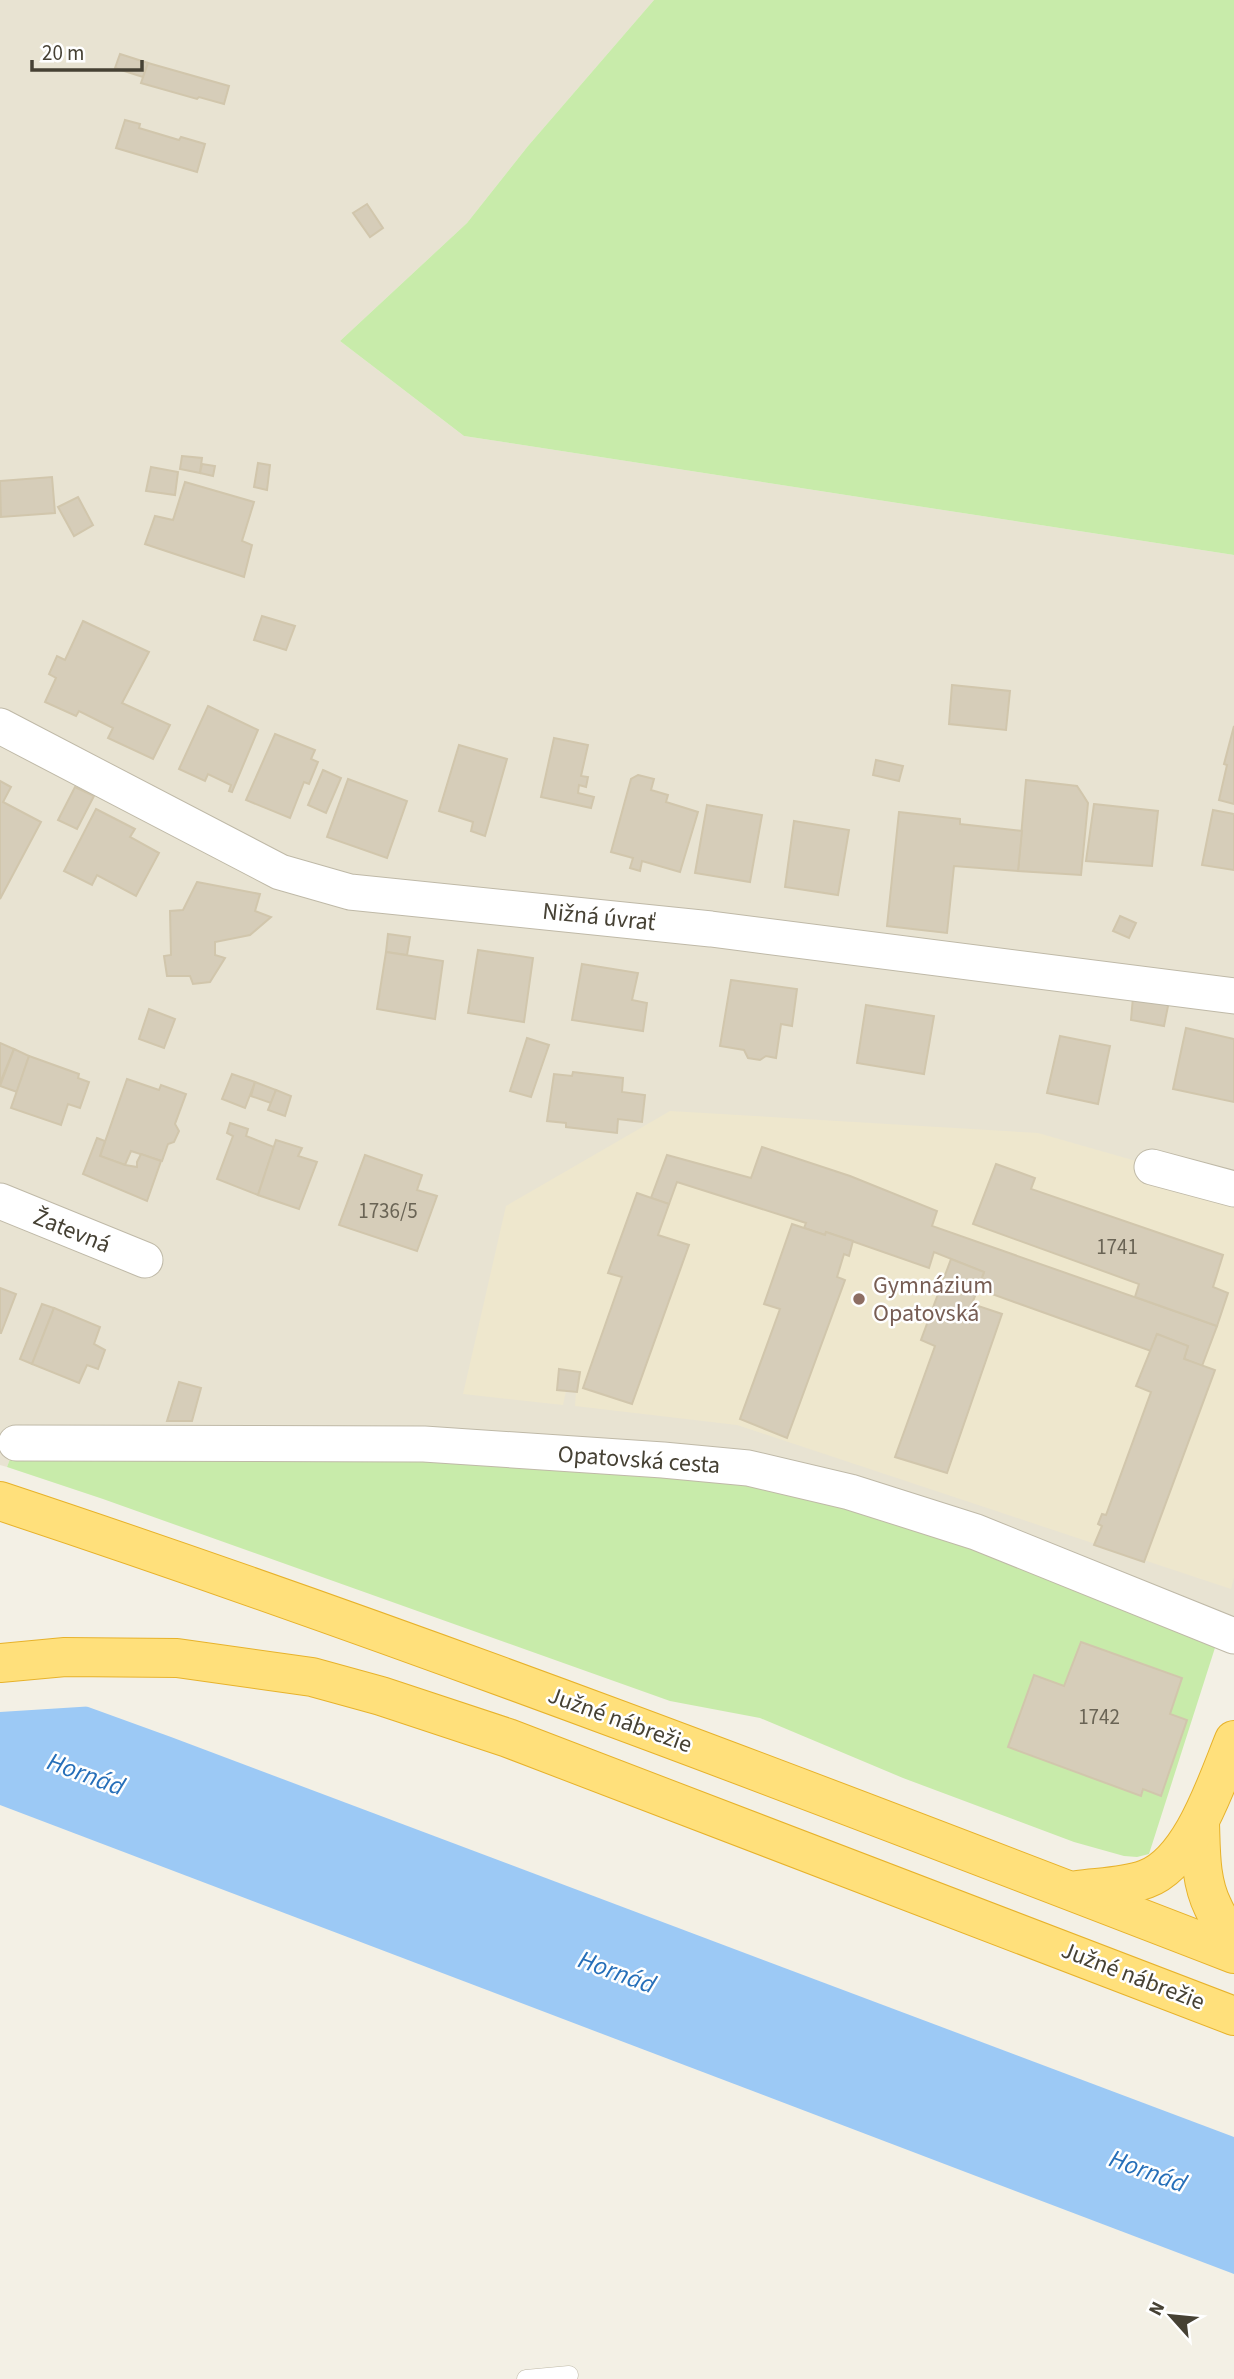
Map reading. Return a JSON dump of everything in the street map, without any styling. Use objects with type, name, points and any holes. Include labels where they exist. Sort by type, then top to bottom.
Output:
[{"type":"highway","name":"Južné nábrežie","points":[[0,1501],[198,1566],[429,1650],[712,1754],[1234,1954]]},
{"type":"highway","name":"Južné nábrežie","points":[[0,1663],[65,1657],[177,1658],[312,1677],[381,1696],[508,1738],[1234,2016]]},
{"type":"highway","points":[[1071,1891],[1126,1884],[1147,1879],[1164,1870],[1200,1823],[1234,1740]]},
{"type":"highway","points":[[1200,1823],[1202,1869],[1206,1890],[1234,1941]]},
{"type":"street","name":"Nižná úvrať","points":[[0,726],[280,872],[350,892],[711,929],[1234,996]]},
{"type":"street","points":[[1152,1167],[1234,1189]]},
{"type":"street","name":"Žatevná","points":[[0,1201],[145,1260]]},
{"type":"street","name":"Opatovská cesta","points":[[16,1443],[424,1444],[748,1468],[850,1492],[976,1532],[1234,1636]]},
{"type":"lane","points":[[526,2379],[569,2375]]},
{"type":"shaded area","points":[[0,0],[654,0],[528,146],[467,223],[340,341],[464,436],[1234,555],[1234,1636],[16,1443],[7,1467],[0,1465]]},
{"type":"shaded area","name":"Gymnázium Opatovská","points":[[670,1111],[1038,1133],[1234,1189],[1234,1577],[1231,1589],[737,1425],[575,1406],[576,1392],[566,1391],[563,1405],[463,1394],[506,1206]]},
{"type":"green space","points":[[654,0],[1234,0],[1234,555],[464,436],[340,341],[467,223],[528,146]]},
{"type":"green space","points":[[16,1443],[748,1468],[1221,1629],[1149,1854],[1124,1856],[1074,1842],[903,1778],[760,1718],[670,1701],[7,1467]]},
{"type":"water","name":"Hornád","points":[[0,1675],[1234,2137],[1234,2274],[0,1805]]},
{"type":"pier","points":[[0,1672],[95,1706],[0,1712]]},
{"type":"building","points":[[120,54],[148,63],[143,77],[115,68]]},
{"type":"building","points":[[148,63],[229,86],[224,104],[141,83]]},
{"type":"building","points":[[125,120],[140,124],[139,128],[179,140],[181,137],[205,144],[197,172],[116,148]]},
{"type":"building","points":[[367,204],[383,228],[370,237],[353,213]]},
{"type":"building","points":[[182,456],[202,458],[200,473],[180,469]]},
{"type":"building","points":[[258,463],[270,465],[267,490],[254,487]]},
{"type":"building","points":[[202,464],[215,466],[213,476],[200,473]]},
{"type":"building","points":[[151,467],[178,472],[175,495],[146,491]]},
{"type":"building","points":[[52,477],[55,513],[1,517],[0,481]]},
{"type":"building","points":[[185,482],[254,502],[242,541],[252,545],[244,577],[145,544],[155,516],[173,520]]},
{"type":"building","points":[[78,497],[93,525],[74,536],[58,507]]},
{"type":"building","points":[[262,616],[295,626],[286,650],[254,640]]},
{"type":"building","points":[[83,621],[149,652],[122,703],[170,725],[153,759],[108,738],[113,728],[79,711],[76,716],[45,702],[56,678],[49,674],[57,656],[65,660]]},
{"type":"building","points":[[952,685],[1010,691],[1006,730],[949,724]]},
{"type":"building","points":[[208,706],[258,730],[232,792],[229,791],[231,785],[208,774],[205,781],[179,769]]},
{"type":"building","points":[[1234,726],[1234,804],[1219,800],[1227,765],[1224,764]]},
{"type":"building","points":[[275,734],[315,750],[311,759],[318,762],[309,784],[304,782],[290,818],[246,800]]},
{"type":"building","points":[[554,738],[588,745],[581,776],[588,777],[586,787],[579,785],[578,793],[594,797],[591,808],[541,797]]},
{"type":"building","points":[[459,745],[507,759],[485,836],[471,831],[473,822],[439,811]]},
{"type":"building","points":[[876,760],[903,766],[899,781],[873,775]]},
{"type":"building","points":[[323,770],[341,778],[326,813],[308,805]]},
{"type":"building","points":[[638,775],[654,779],[651,790],[668,795],[666,802],[698,812],[680,872],[642,861],[640,871],[630,868],[633,858],[611,852],[631,779]]},
{"type":"building","points":[[348,779],[407,801],[387,858],[327,837]]},
{"type":"building","points":[[1026,780],[1077,786],[1088,803],[1081,875],[1018,871]]},
{"type":"building","points":[[0,781],[11,787],[3,802],[41,822],[0,899]]},
{"type":"building","points":[[75,787],[94,796],[77,829],[58,820]]},
{"type":"building","points":[[1094,804],[1158,811],[1152,866],[1086,861]]},
{"type":"building","points":[[707,805],[762,815],[750,882],[695,873]]},
{"type":"building","points":[[96,809],[135,829],[130,837],[159,853],[136,896],[97,875],[92,885],[64,871]]},
{"type":"building","points":[[1213,810],[1234,814],[1234,870],[1202,865]]},
{"type":"building","points":[[899,812],[960,819],[960,824],[1022,831],[1018,871],[954,866],[947,933],[887,926]]},
{"type":"building","points":[[794,821],[849,830],[838,895],[785,887]]},
{"type":"building","points":[[197,882],[260,894],[255,911],[271,917],[250,935],[215,942],[215,955],[225,958],[210,982],[193,984],[190,976],[167,976],[164,956],[171,955],[170,911],[183,910]]},
{"type":"building","points":[[1120,916],[1136,923],[1129,938],[1113,931]]},
{"type":"building","points":[[388,934],[410,937],[407,955],[386,952]]},
{"type":"building","points":[[478,950],[533,958],[524,1022],[468,1013]]},
{"type":"building","points":[[386,952],[443,961],[435,1019],[377,1009]]},
{"type":"building","points":[[582,964],[638,973],[632,1000],[647,1003],[643,1031],[572,1020]]},
{"type":"building","points":[[731,980],[797,989],[792,1026],[781,1024],[776,1058],[748,1058],[744,1050],[720,1046]]},
{"type":"building","points":[[1133,997],[1169,1001],[1164,1026],[1131,1020]]},
{"type":"building","points":[[866,1005],[934,1016],[924,1074],[857,1063]]},
{"type":"building","points":[[149,1009],[175,1019],[164,1048],[139,1039]]},
{"type":"building","points":[[1186,1028],[1234,1039],[1234,1102],[1173,1089]]},
{"type":"building","points":[[1060,1036],[1110,1046],[1098,1104],[1047,1093]]},
{"type":"building","points":[[527,1038],[549,1045],[531,1097],[510,1091]]},
{"type":"building","points":[[0,1043],[14,1049],[0,1083]]},
{"type":"building","points":[[14,1049],[29,1056],[17,1092],[0,1086]]},
{"type":"building","points":[[29,1056],[79,1074],[78,1078],[89,1082],[80,1108],[68,1104],[61,1125],[11,1108]]},
{"type":"building","points":[[573,1072],[623,1078],[622,1092],[645,1095],[642,1122],[618,1119],[617,1133],[566,1127],[566,1123],[547,1121],[554,1074],[572,1076]]},
{"type":"building","points":[[232,1074],[255,1082],[245,1108],[222,1099]]},
{"type":"building","points":[[127,1079],[159,1090],[161,1085],[186,1094],[175,1124],[179,1131],[174,1142],[168,1144],[162,1161],[131,1151],[125,1165],[100,1156]]},
{"type":"building","points":[[255,1082],[276,1090],[271,1103],[251,1096]]},
{"type":"building","points":[[276,1090],[291,1096],[285,1116],[268,1110]]},
{"type":"building","points":[[230,1123],[248,1129],[246,1136],[274,1147],[258,1195],[217,1179],[233,1136],[227,1133]]},
{"type":"building","points":[[97,1138],[105,1141],[100,1156],[125,1165],[137,1167],[141,1154],[161,1161],[147,1201],[83,1174]]},
{"type":"building","points":[[276,1140],[302,1148],[298,1156],[317,1162],[299,1209],[258,1195]]},
{"type":"building","points":[[762,1147],[850,1176],[937,1211],[932,1226],[1217,1326],[1202,1366],[1184,1359],[1188,1346],[1157,1334],[1151,1351],[978,1289],[984,1272],[934,1252],[929,1268],[826,1232],[825,1235],[804,1228],[806,1223],[677,1182],[669,1204],[651,1198],[667,1155],[751,1178]]},
{"type":"building","points":[[365,1155],[422,1175],[417,1190],[437,1196],[417,1251],[339,1225]]},
{"type":"building","points":[[996,1164],[1035,1178],[1031,1189],[1223,1255],[1213,1287],[1228,1293],[1217,1326],[1135,1297],[1139,1284],[973,1224]]},
{"type":"building","points":[[637,1193],[669,1204],[658,1235],[689,1245],[632,1404],[583,1388],[622,1277],[608,1273]]},
{"type":"building","points":[[792,1224],[853,1241],[849,1256],[844,1254],[837,1277],[845,1280],[787,1438],[740,1419],[780,1309],[764,1304]]},
{"type":"building","points":[[951,1259],[984,1272],[972,1304],[1002,1314],[947,1473],[895,1457],[935,1346],[921,1340]]},
{"type":"building","points":[[0,1288],[16,1294],[1,1333],[0,1333]]},
{"type":"building","points":[[42,1304],[54,1308],[32,1364],[20,1359]]},
{"type":"building","points":[[54,1308],[100,1327],[94,1344],[105,1350],[98,1369],[87,1365],[79,1383],[32,1364]]},
{"type":"building","points":[[1157,1334],[1188,1346],[1184,1359],[1215,1370],[1144,1562],[1094,1545],[1102,1526],[1098,1524],[1102,1514],[1106,1515],[1151,1392],[1136,1386]]},
{"type":"building","points":[[559,1369],[580,1372],[577,1392],[557,1390]]},
{"type":"building","points":[[179,1382],[201,1388],[192,1421],[167,1421]]},
{"type":"building","points":[[1081,1642],[1182,1678],[1170,1714],[1187,1720],[1161,1796],[1143,1789],[1141,1796],[1008,1747],[1034,1675],[1064,1686]]},
{"type":"place","name":"Gymnázium Opatovská","points":[[859,1299]]}]
